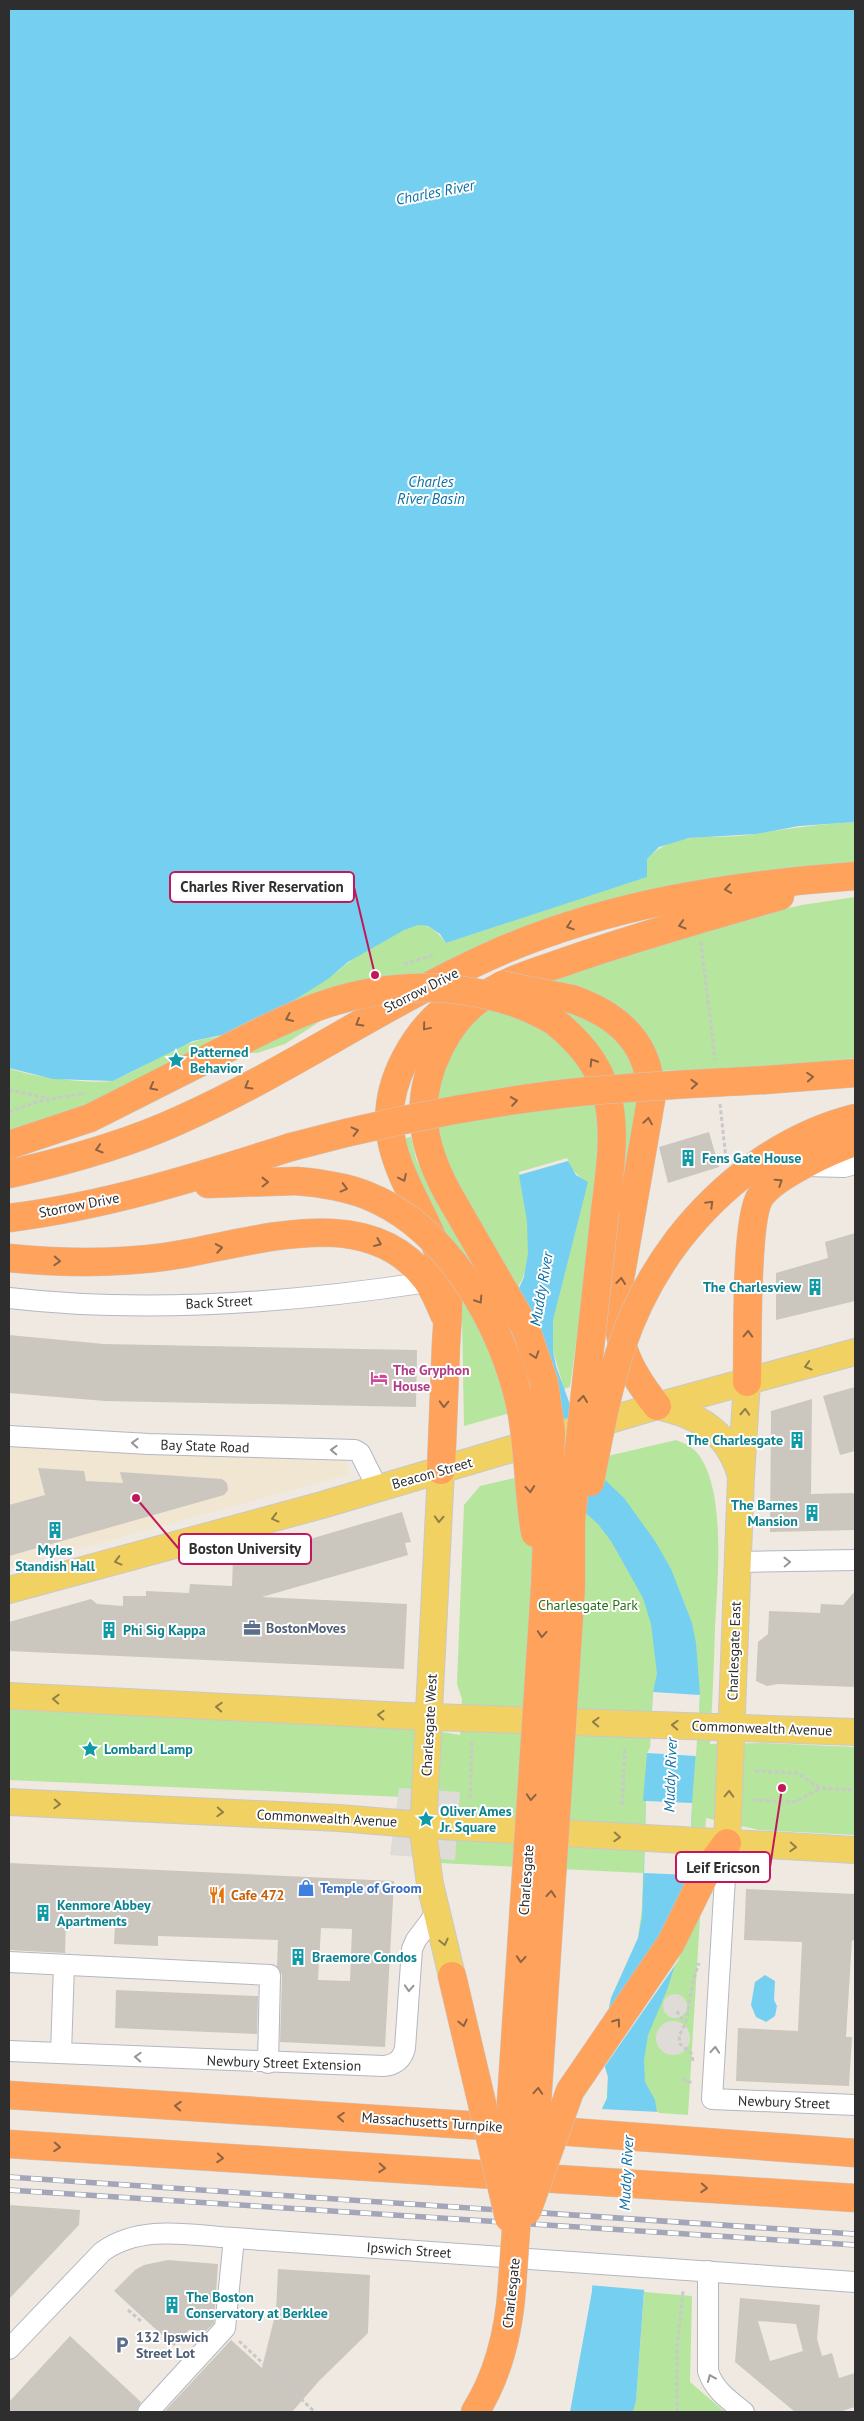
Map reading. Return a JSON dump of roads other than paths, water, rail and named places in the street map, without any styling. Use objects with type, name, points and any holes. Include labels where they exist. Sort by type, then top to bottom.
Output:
[{"type":"highway","points":[[441,1470],[448,1293],[444,1266],[403,1179],[392,1150],[390,1127],[391,1102],[395,1083],[405,1059],[431,1021],[464,996],[498,988],[543,970],[637,938],[851,876]]},
{"type":"highway","name":"Storrow Drive","points":[[9,1174],[108,1147],[181,1120],[233,1094],[406,997],[526,941],[614,912],[677,898],[754,885],[851,876]]},
{"type":"highway","points":[[9,1145],[90,1118],[313,1007],[368,992],[434,983],[487,983],[572,999],[605,1014],[629,1034],[639,1048],[650,1080],[650,1109],[618,1307],[618,1330],[632,1373],[657,1406]]},
{"type":"highway","points":[[396,988],[432,988],[490,996],[525,1006],[555,1022],[587,1052],[600,1074],[609,1104],[613,1142],[570,1521],[558,1586]]},
{"type":"highway","points":[[498,988],[472,1005],[453,1025],[438,1050],[426,1081],[423,1110],[427,1144],[435,1170],[520,1317],[533,1347],[544,1382],[550,1414],[558,1586]]},
{"type":"highway","name":"Storrow Drive","points":[[9,1218],[90,1204],[175,1183],[291,1147],[380,1124],[485,1104],[616,1089],[855,1073]]},
{"type":"highway","points":[[558,1586],[623,1337],[645,1289],[678,1240],[711,1202],[752,1168],[796,1140],[834,1124],[855,1118]]},
{"type":"highway","points":[[747,1382],[752,1226],[755,1209],[760,1198],[768,1188],[830,1151],[855,1142]]},
{"type":"highway","points":[[175,1183],[296,1181],[344,1188],[367,1195],[390,1207],[430,1238],[451,1261],[480,1302],[501,1344],[520,1402],[532,1514],[558,1586]]},
{"type":"highway","points":[[9,1258],[73,1262],[123,1262],[183,1254],[304,1232],[333,1231],[358,1236],[389,1248],[408,1260],[428,1282],[447,1320]]},
{"type":"highway","name":"Charlesgate","points":[[478,2411],[502,2351],[509,2320],[520,2173],[511,2102],[558,1586]]},
{"type":"highway","points":[[515,2246],[570,2091],[671,1943],[712,1862],[727,1843]]},
{"type":"highway","points":[[452,1976],[515,2246]]},
{"type":"highway","name":"Massachusetts Turnpike","points":[[9,2095],[855,2153]]},
{"type":"highway","points":[[765,2147],[855,2141]]},
{"type":"highway","points":[[9,2144],[855,2198]]},
{"type":"main road","name":"Beacon Street","points":[[9,1590],[378,1489],[657,1406],[855,1352]]},
{"type":"main road","name":"Charlesgate East","points":[[727,1843],[741,1476],[747,1382]]},
{"type":"main road","points":[[657,1406],[684,1413],[704,1421],[724,1440],[737,1462],[741,1476]]},
{"type":"main road","name":"Charlesgate West","points":[[441,1470],[423,1826],[426,1862],[452,1976]]},
{"type":"main road","name":"Commonwealth Avenue","points":[[9,1696],[430,1717],[731,1726],[855,1732]]},
{"type":"main road","name":"Commonwealth Avenue","points":[[9,1802],[339,1818],[423,1826],[855,1850]]},
{"type":"street","points":[[803,1166],[844,1167],[855,1164]]},
{"type":"street","name":"Back Street","points":[[9,1298],[117,1305],[211,1303],[340,1294],[428,1282]]},
{"type":"street","name":"Bay State Road","points":[[9,1436],[168,1444],[355,1450],[360,1453],[378,1489]]},
{"type":"street","points":[[738,1562],[855,1560]]},
{"type":"street","name":"Charlesgate East","points":[[712,2098],[727,1843]]},
{"type":"street","name":"Newbury Street Extension","points":[[9,2051],[268,2063],[383,2066],[393,2064],[400,2060],[405,2048],[412,1950],[416,1940],[437,1912]]},
{"type":"street","points":[[9,1962],[270,1975],[268,2063]]},
{"type":"street","points":[[61,2053],[64,1965]]},
{"type":"street","name":"Newbury Street","points":[[712,2098],[855,2105]]},
{"type":"street","name":"Ipswich Street","points":[[9,2349],[96,2258],[120,2240],[152,2234],[234,2238],[855,2282]]},
{"type":"street","points":[[148,2412],[225,2328],[234,2238]]},
{"type":"street","points":[[708,2272],[708,2371],[712,2382],[719,2392],[744,2412]]},
{"type":"water","name":"Charles River Basin","points":[[9,9],[855,9],[855,822],[799,826],[756,834],[689,838],[659,847],[647,859],[647,877],[446,943],[440,934],[428,926],[418,925],[404,930],[348,962],[328,979],[296,999],[227,1034],[193,1041],[113,1081],[53,1079],[9,1068]]},
{"type":"water","name":"Muddy River","points":[[568,1161],[576,1175],[588,1182],[553,1320],[553,1351],[556,1366],[590,1460],[600,1475],[624,1498],[655,1541],[671,1569],[692,1623],[696,1643],[700,1695],[692,1804],[688,1907],[681,1946],[667,1990],[648,2035],[644,2060],[645,2082],[655,2100],[657,2112],[636,2401],[633,2412],[570,2412],[592,2291],[602,2109],[607,2098],[608,2077],[604,2064],[606,2022],[611,1998],[638,1938],[642,1918],[646,1801],[643,1801],[647,1753],[650,1747],[653,1692],[657,1674],[651,1624],[643,1598],[611,1541],[598,1524],[561,1491],[507,1340],[511,1306],[524,1277],[528,1253],[527,1221],[519,1175]]},
{"type":"water","points":[[765,1975],[775,1981],[774,2000],[777,2006],[775,2016],[766,2022],[756,2017],[751,2005],[755,1982]]},
{"type":"railway","points":[[9,2177],[855,2234]]},
{"type":"railway","points":[[9,2190],[855,2245]]},
{"type":"place","name":"Charles River Reservation","points":[[375,975]]},
{"type":"place","name":"Patterned Behavior","points":[[176,1060]]},
{"type":"place","name":"Fens Gate House","points":[[688,1158]]},
{"type":"place","name":"The Charlesview","points":[[815,1287]]},
{"type":"place","name":"The Gryphon House","points":[[379,1378]]},
{"type":"place","name":"The Charlesgate","points":[[797,1440]]},
{"type":"place","name":"Boston University","points":[[136,1498]]},
{"type":"place","name":"The Barnes Mansion","points":[[812,1513]]},
{"type":"place","name":"Myles Standish Hall","points":[[55,1530]]},
{"type":"place","name":"BostonMoves","points":[[252,1628]]},
{"type":"place","name":"Phi Sig Kappa","points":[[109,1630]]},
{"type":"place","name":"Lombard Lamp","points":[[90,1749]]},
{"type":"place","name":"Leif Ericson","points":[[782,1788]]},
{"type":"place","name":"Oliver Ames Jr. Square","points":[[426,1819]]},
{"type":"place","name":"Temple of Groom","points":[[306,1888]]},
{"type":"place","name":"Cafe 472","points":[[217,1895]]},
{"type":"place","name":"Kenmore Abbey Apartments","points":[[43,1913]]},
{"type":"place","name":"Braemore Condos","points":[[298,1957]]},
{"type":"place","name":"The Boston Conservatory at Berklee","points":[[172,2305]]},
{"type":"place","name":"132 Ipswich Street Lot","points":[[122,2345]]},
{"type":"water label","name":"Charles River","points":[[435,192]]},
{"type":"park label","name":"Charlesgate Park","points":[[588,1605]]}]
